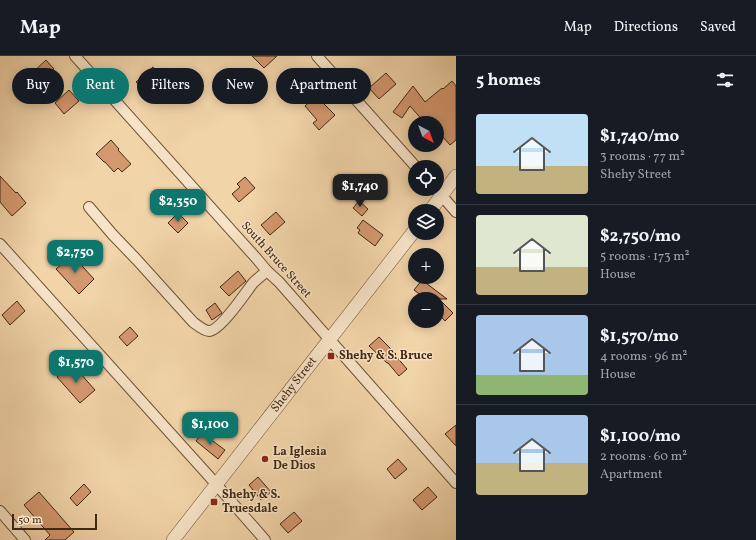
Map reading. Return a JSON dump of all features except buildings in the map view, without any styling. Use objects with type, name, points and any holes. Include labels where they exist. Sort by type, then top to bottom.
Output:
[{"type":"street","name":"South Bruce Street","points":[[75,56],[279,282],[456,483]]},
{"type":"street","points":[[317,56],[410,160]]},
{"type":"street","points":[[444,187],[456,176]]},
{"type":"street","points":[[442,196],[456,212]]},
{"type":"street","points":[[89,207],[193,322],[203,329],[209,331],[222,323],[254,282],[267,270]]},
{"type":"street","name":"Shehy Street","points":[[173,540],[408,239]]},
{"type":"street","points":[[0,244],[265,540]]},
{"type":"street","points":[[0,511],[25,540]]},
{"type":"place","name":"Shehy & S. Bruce","points":[[331,356]]},
{"type":"place","name":"La Iglesia De Dios","points":[[265,459]]},
{"type":"place","name":"Shehy & S. Truesdale","points":[[214,502]]}]
